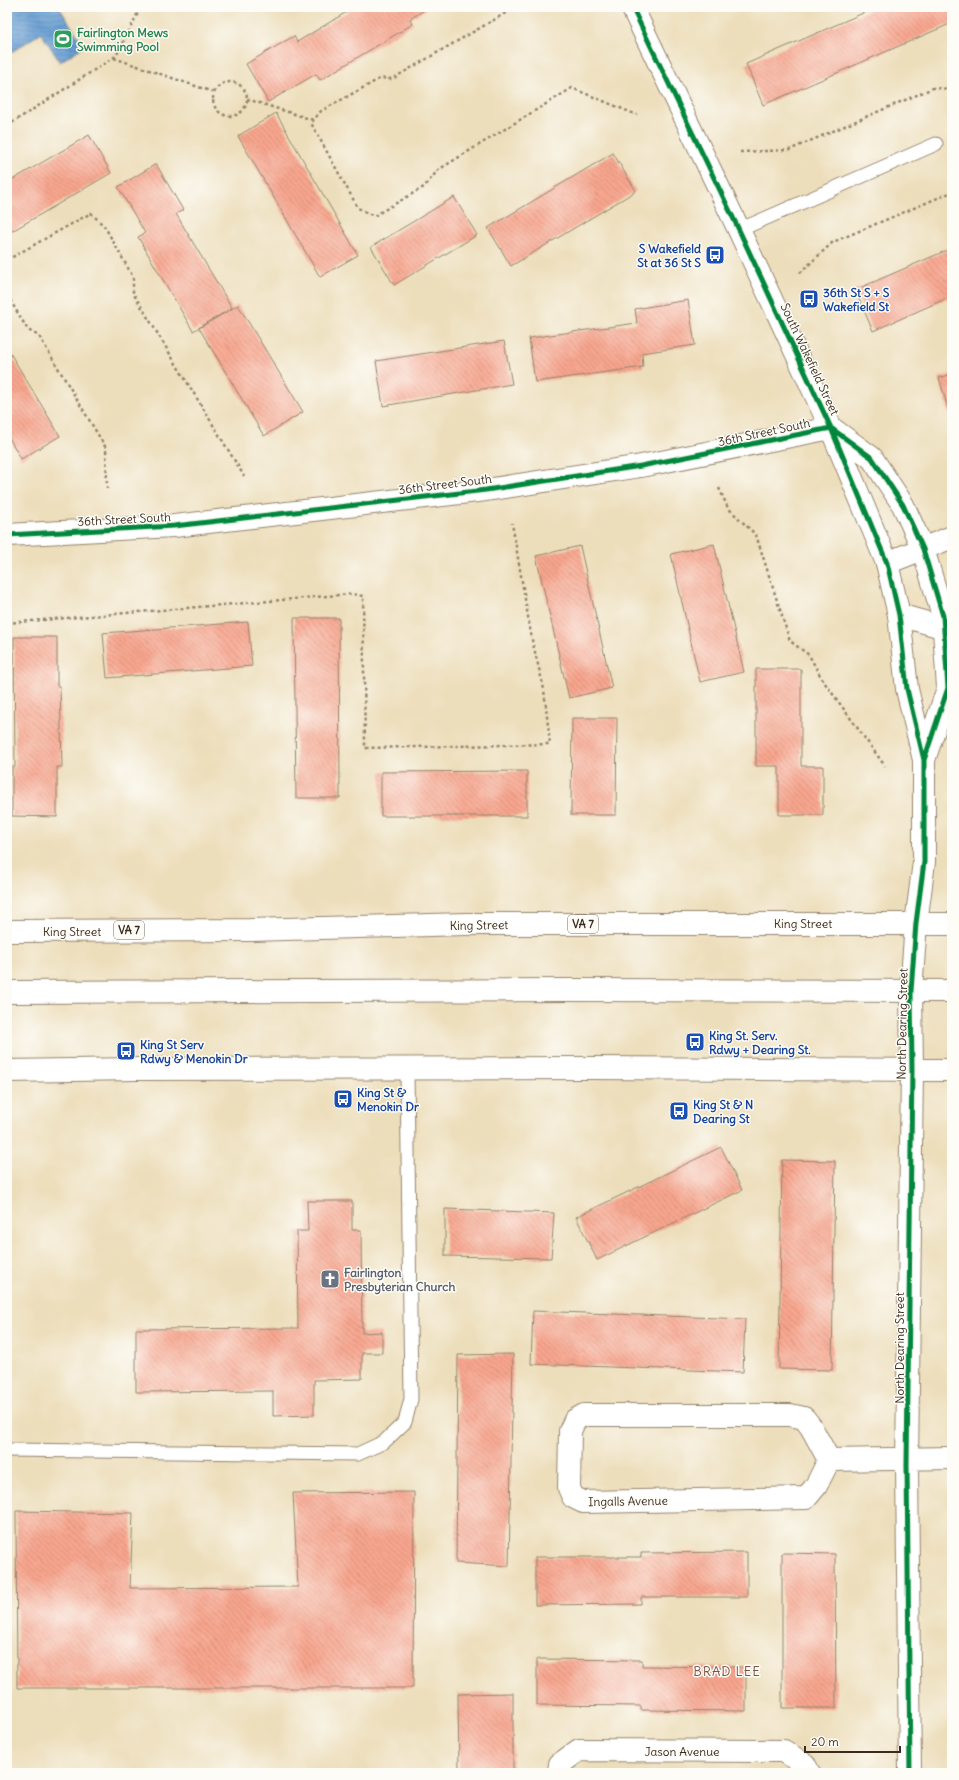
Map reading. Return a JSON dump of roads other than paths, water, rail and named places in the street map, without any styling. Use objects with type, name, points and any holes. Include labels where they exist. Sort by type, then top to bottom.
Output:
[{"type":"street","name":"South Wakefield Street","points":[[632,7],[739,230],[831,428],[887,563],[899,615],[907,689],[924,760],[924,862],[916,922]]},
{"type":"street","name":"South Wakefield Street","points":[[831,428],[872,458],[903,505],[923,549],[943,616],[948,627],[948,688],[924,760]]},
{"type":"street","name":"36th Street South","points":[[7,535],[174,526],[478,490],[641,466],[831,428]]},
{"type":"street","points":[[887,563],[952,537]]},
{"type":"street","points":[[899,615],[948,627]]},
{"type":"street","name":"King Street","points":[[7,931],[250,930],[466,924],[916,922],[952,924]]},
{"type":"street","name":"North Dearing Street","points":[[910,1773],[908,1458],[912,1069],[911,991],[916,922]]},
{"type":"street","points":[[7,992],[952,991]]},
{"type":"street","points":[[7,1071],[136,1069],[573,1068],[952,1070]]},
{"type":"street","name":"Ingalls Avenue","points":[[584,1415],[790,1415],[804,1418],[811,1427],[829,1460],[816,1486],[806,1498],[583,1502],[573,1497],[569,1488],[570,1431],[575,1420],[584,1415]]},
{"type":"street","points":[[829,1460],[952,1458]]},
{"type":"street","name":"Jason Avenue","points":[[559,1773],[560,1764],[579,1750],[634,1750],[784,1751],[805,1765],[810,1773]]},
{"type":"lane","points":[[739,230],[936,144]]},
{"type":"lane","points":[[7,1450],[358,1454],[384,1442],[405,1422],[411,1399],[407,1069]]},
{"type":"water","name":"Fairlington Mews Swimming Pool","points":[[7,7],[59,7],[84,46],[60,62],[41,33],[7,55]]},
{"type":"place","name":"Fairlington Mews Swimming Pool","points":[[63,39]]},
{"type":"place","name":"S Wakefield St at 36 St S","points":[[715,255]]},
{"type":"place","name":"36th St S + S Wakefield St","points":[[809,299]]},
{"type":"place","name":"King St. Serv. Rdwy + Dearing St.","points":[[695,1042]]},
{"type":"place","name":"King St Serv Rdwy & Menokin Dr","points":[[126,1051]]},
{"type":"place","name":"King St & Menokin Dr","points":[[343,1099]]},
{"type":"place","name":"King St & N Dearing St","points":[[679,1111]]},
{"type":"place","name":"Fairlington Presbyterian Church","points":[[330,1279]]},
{"type":"district","name":"BRAD LEE","points":[[727,1671]]}]
